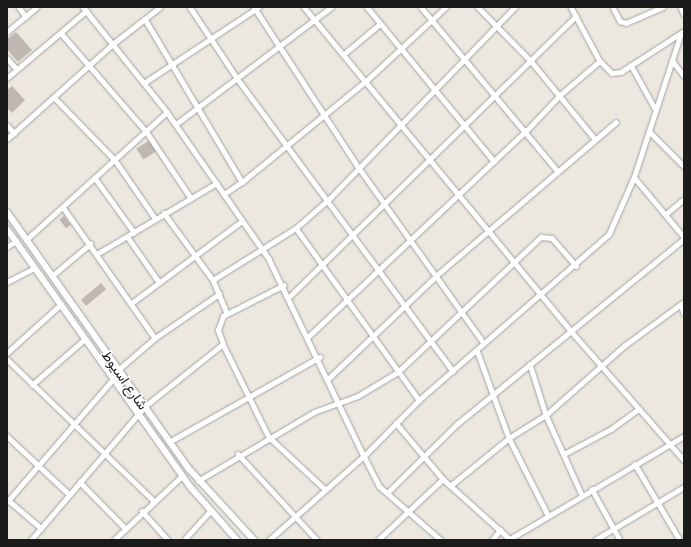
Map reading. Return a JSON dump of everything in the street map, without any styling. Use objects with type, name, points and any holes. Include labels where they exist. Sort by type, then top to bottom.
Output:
[{"type":"street","points":[[19,7],[26,17]]},
{"type":"street","points":[[7,32],[37,7]]},
{"type":"street","points":[[83,7],[114,43],[176,124],[262,250],[284,285],[330,378],[375,481],[440,540]]},
{"type":"street","points":[[7,139],[114,43],[160,7]]},
{"type":"street","points":[[190,7],[237,78],[329,199],[453,371]]},
{"type":"street","points":[[304,7],[433,159],[488,230],[542,293],[571,331],[684,460]]},
{"type":"street","points":[[176,124],[331,7]]},
{"type":"street","points":[[367,7],[494,161]]},
{"type":"street","points":[[421,7],[498,94],[557,170]]},
{"type":"street","points":[[224,194],[289,146],[325,116],[366,81],[446,7]]},
{"type":"street","points":[[478,7],[531,61],[595,139]]},
{"type":"street","points":[[212,280],[296,228],[329,199],[404,124],[496,25],[515,7]]},
{"type":"street","points":[[571,7],[600,61],[612,73],[631,65],[682,32]]},
{"type":"street","points":[[613,7],[620,21],[626,23],[663,7]]},
{"type":"street","points":[[681,7],[684,14]]},
{"type":"street","points":[[144,83],[210,37],[256,8],[278,46],[360,168],[484,343]]},
{"type":"street","points":[[7,78],[86,11]]},
{"type":"street","points":[[290,296],[433,159],[576,16]]},
{"type":"street","points":[[145,19],[196,108],[242,182]]},
{"type":"street","points":[[344,54],[380,24]]},
{"type":"street","points":[[269,540],[364,456],[419,400],[542,293],[576,266],[608,234],[634,177],[682,32]]},
{"type":"street","points":[[61,33],[88,66],[146,131],[191,198]]},
{"type":"street","points":[[7,58],[17,69]]},
{"type":"street","points":[[672,60],[684,76]]},
{"type":"street","points":[[309,336],[411,241],[459,192],[526,131],[560,95],[600,61]]},
{"type":"street","points":[[631,65],[656,110]]},
{"type":"street","points":[[54,97],[115,160],[154,218]]},
{"type":"street","points":[[26,240],[167,112]]},
{"type":"street","points":[[330,378],[437,275],[557,170],[616,122]]},
{"type":"street","points":[[7,125],[14,133]]},
{"type":"street","points":[[649,130],[684,166]]},
{"type":"street","points":[[387,493],[422,456],[494,393],[684,238],[666,214],[634,177]]},
{"type":"street","points":[[95,178],[134,232]]},
{"type":"street","points":[[97,254],[154,218],[217,183]]},
{"type":"street","points":[[666,214],[684,199]]},
{"type":"street","points":[[63,207],[133,302],[155,338]]},
{"type":"street","name":"شارع اسيوط","points":[[7,212],[198,481],[254,540]]},
{"type":"street","points":[[164,213],[212,280],[227,313]]},
{"type":"street","points":[[133,302],[242,221]]},
{"type":"street","points":[[296,228],[419,400]]},
{"type":"street","name":"شارع اسيوط","points":[[7,229],[182,476],[210,511],[237,540]]},
{"type":"street","points":[[198,481],[238,454],[268,437],[326,406],[340,402],[398,372],[541,237],[548,235],[576,266]]},
{"type":"street","points":[[127,236],[159,282]]},
{"type":"street","points":[[7,247],[16,241]]},
{"type":"street","points":[[52,276],[90,244]]},
{"type":"street","points":[[7,282],[34,268]]},
{"type":"street","points":[[284,285],[227,313],[218,324],[223,344],[246,396],[268,437],[325,489]]},
{"type":"street","points":[[118,370],[155,338],[219,294]]},
{"type":"street","points":[[683,303],[684,313]]},
{"type":"street","points":[[450,486],[509,438],[546,415],[624,346],[683,303]]},
{"type":"street","points":[[7,353],[61,304]]},
{"type":"street","points":[[32,385],[86,339]]},
{"type":"street","points":[[31,540],[144,407],[223,344]]},
{"type":"street","points":[[477,350],[494,393],[509,438],[548,514]]},
{"type":"street","points":[[169,442],[246,396],[320,357]]},
{"type":"street","points":[[7,359],[72,424],[153,500]]},
{"type":"street","points":[[530,364],[546,415],[582,495]]},
{"type":"street","points":[[41,528],[8,501],[37,464],[113,379]]},
{"type":"street","points":[[564,454],[611,429],[639,409]]},
{"type":"street","points":[[396,423],[422,456],[443,479],[511,540],[548,514],[684,436]]},
{"type":"street","points":[[8,438],[69,494]]},
{"type":"street","points":[[238,454],[317,540]]},
{"type":"street","points":[[634,464],[680,540]]},
{"type":"street","points":[[114,540],[153,500],[182,476]]},
{"type":"street","points":[[378,540],[443,479]]},
{"type":"street","points":[[80,482],[125,528]]},
{"type":"street","points":[[595,540],[684,487]]},
{"type":"street","points":[[592,490],[620,540]]},
{"type":"street","points":[[142,511],[168,540]]},
{"type":"street","points":[[184,540],[210,511]]},
{"type":"street","points":[[492,540],[500,530]]},
{"type":"building","points":[[16,32],[32,50],[18,62],[7,49],[7,39]]},
{"type":"building","points":[[12,86],[25,100],[12,113],[7,108],[7,90]]},
{"type":"building","points":[[150,140],[157,151],[143,160],[136,148]]},
{"type":"building","points":[[64,216],[71,225],[66,228],[59,220]]},
{"type":"building","points":[[101,283],[106,289],[86,306],[81,300]]}]
